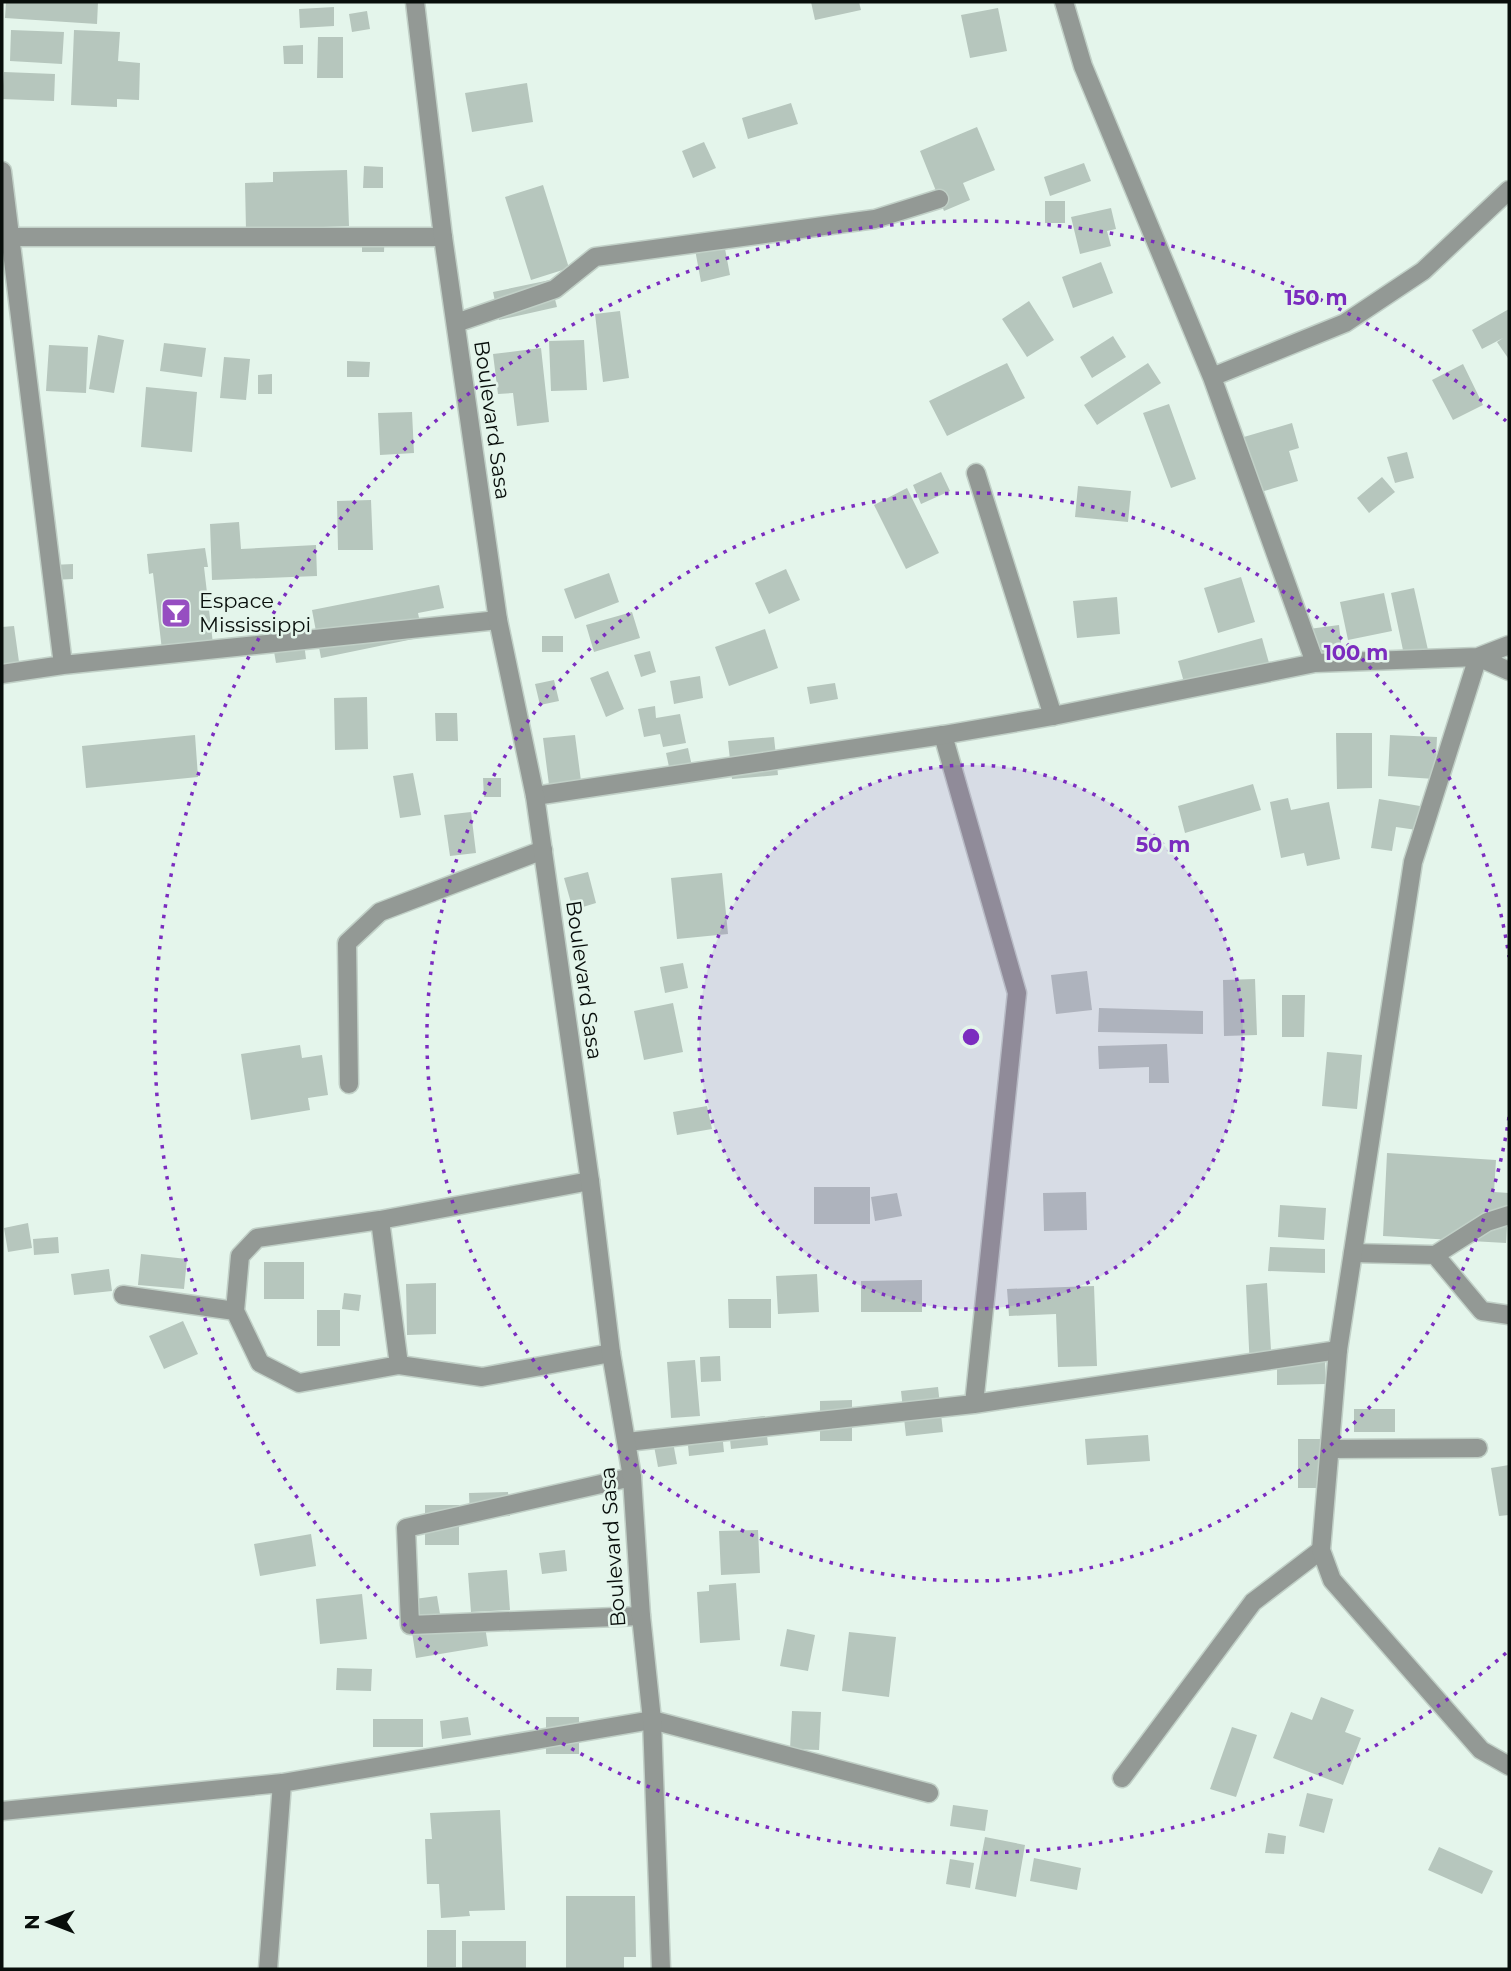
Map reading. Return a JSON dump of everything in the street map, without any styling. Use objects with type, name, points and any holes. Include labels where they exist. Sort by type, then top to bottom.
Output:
[{"type":"street","name":"Boulevard Sasa","points":[[415,2],[443,237],[498,620],[535,796],[590,1181],[611,1353],[632,1477],[641,1616],[652,1720],[661,1969]]},
{"type":"street","points":[[1064,2],[1083,66],[1212,377],[1315,663]]},
{"type":"street","points":[[2,171],[6,237],[63,665]]},
{"type":"street","points":[[1212,377],[1345,323],[1423,271],[1509,190]]},
{"type":"street","points":[[456,323],[555,289],[595,257],[875,219],[939,199]]},
{"type":"street","points":[[6,237],[443,237]]},
{"type":"street","points":[[976,473],[1052,716]]},
{"type":"street","points":[[2,674],[63,665],[498,620]]},
{"type":"street","points":[[535,796],[943,735],[1315,663],[1478,657],[1509,645]]},
{"type":"street","points":[[1478,657],[1509,671]]},
{"type":"street","points":[[1478,657],[1413,862],[1338,1350],[1321,1550],[1332,1580],[1481,1750],[1509,1766]]},
{"type":"street","points":[[943,735],[1017,993],[974,1404]]},
{"type":"street","points":[[349,1084],[347,943],[380,912],[543,850]]},
{"type":"street","points":[[590,1181],[380,1220],[257,1238],[240,1256],[235,1311],[260,1363],[299,1383],[399,1365],[482,1377],[611,1353]]},
{"type":"street","points":[[1353,1252],[1435,1255],[1487,1222],[1509,1215]]},
{"type":"street","points":[[380,1220],[399,1365]]},
{"type":"street","points":[[1435,1255],[1482,1311],[1509,1315]]},
{"type":"street","points":[[122,1296],[235,1311]]},
{"type":"street","points":[[627,1442],[974,1404],[1338,1350]]},
{"type":"street","points":[[1330,1448],[1478,1448]]},
{"type":"street","points":[[632,1477],[406,1528],[410,1625],[641,1616]]},
{"type":"street","points":[[1122,1778],[1253,1602],[1321,1550]]},
{"type":"street","points":[[2,1811],[282,1783],[652,1720],[929,1793]]},
{"type":"street","points":[[268,1969],[282,1783]]},
{"type":"building","points":[[6,2],[98,2],[97,24],[5,18]]},
{"type":"building","points":[[811,2],[859,2],[861,10],[815,20]]},
{"type":"building","points":[[334,7],[334,26],[300,28],[299,9]]},
{"type":"building","points":[[998,8],[1007,51],[970,58],[961,15]]},
{"type":"building","points":[[367,11],[370,29],[352,32],[349,14]]},
{"type":"building","points":[[11,30],[64,32],[62,64],[10,61]]},
{"type":"building","points":[[74,30],[120,32],[118,61],[140,63],[139,100],[117,99],[117,107],[71,105]]},
{"type":"building","points":[[318,37],[343,37],[343,78],[317,78]]},
{"type":"building","points":[[303,45],[303,64],[284,64],[283,46]]},
{"type":"building","points":[[4,72],[55,74],[54,101],[2,99]]},
{"type":"building","points":[[527,83],[533,122],[472,132],[465,93]]},
{"type":"building","points":[[791,103],[798,124],[748,139],[742,118]]},
{"type":"building","points":[[977,127],[995,170],[963,183],[970,200],[944,211],[920,151]]},
{"type":"building","points":[[704,142],[716,168],[693,178],[682,151]]},
{"type":"building","points":[[1084,163],[1091,181],[1050,196],[1044,177]]},
{"type":"building","points":[[364,166],[383,167],[383,188],[363,188]]},
{"type":"building","points":[[347,170],[349,226],[246,230],[245,183],[273,182],[273,172]]},
{"type":"building","points":[[543,185],[569,268],[531,280],[505,197]]},
{"type":"building","points":[[1045,201],[1065,201],[1065,223],[1045,223]]},
{"type":"building","points":[[1111,208],[1116,229],[1107,231],[1111,246],[1080,254],[1071,217]]},
{"type":"building","points":[[362,228],[385,228],[384,252],[362,252]]},
{"type":"building","points":[[723,238],[730,275],[701,282],[694,244]]},
{"type":"building","points":[[1101,262],[1113,293],[1073,308],[1062,277]]},
{"type":"building","points":[[550,280],[557,307],[499,320],[493,292]]},
{"type":"building","points":[[1029,301],[1054,340],[1027,357],[1002,319]]},
{"type":"building","points":[[1509,309],[1508,358],[1497,342],[1503,338],[1482,349],[1472,330]]},
{"type":"building","points":[[620,311],[629,378],[603,382],[595,314]]},
{"type":"building","points":[[98,335],[124,340],[114,393],[89,389]]},
{"type":"building","points":[[1113,336],[1126,357],[1092,378],[1080,357]]},
{"type":"building","points":[[584,340],[587,390],[551,391],[549,341]]},
{"type":"building","points":[[164,343],[206,348],[202,377],[160,371]]},
{"type":"building","points":[[49,345],[88,347],[86,393],[46,391]]},
{"type":"building","points":[[541,348],[549,422],[517,426],[513,393],[498,394],[493,354]]},
{"type":"building","points":[[224,357],[250,359],[246,400],[220,398]]},
{"type":"building","points":[[347,361],[370,362],[369,377],[347,377]]},
{"type":"building","points":[[1007,363],[1025,398],[947,436],[929,401]]},
{"type":"building","points":[[1148,363],[1161,383],[1097,425],[1084,405]]},
{"type":"building","points":[[1463,364],[1483,405],[1453,420],[1432,380]]},
{"type":"building","points":[[272,374],[272,394],[258,394],[258,375]]},
{"type":"building","points":[[146,387],[197,392],[192,452],[141,447]]},
{"type":"building","points":[[1169,404],[1196,479],[1171,488],[1143,413]]},
{"type":"building","points":[[412,412],[414,453],[380,455],[378,413]]},
{"type":"building","points":[[1292,423],[1299,448],[1289,451],[1298,481],[1254,494],[1237,439]]},
{"type":"building","points":[[1407,452],[1414,478],[1395,483],[1387,457]]},
{"type":"building","points":[[941,472],[950,491],[921,504],[913,485]]},
{"type":"building","points":[[1382,477],[1395,492],[1369,513],[1357,498]]},
{"type":"building","points":[[1078,486],[1131,491],[1128,522],[1075,517]]},
{"type":"building","points":[[907,488],[939,553],[906,569],[874,505]]},
{"type":"building","points":[[371,500],[373,550],[338,550],[337,501]]},
{"type":"building","points":[[239,522],[241,549],[316,545],[317,576],[212,580],[210,524]]},
{"type":"building","points":[[205,548],[208,567],[204,567],[213,644],[162,650],[153,573],[149,574],[147,554]]},
{"type":"building","points":[[73,564],[73,579],[52,580],[52,565]]},
{"type":"building","points":[[786,569],[800,600],[769,614],[755,583]]},
{"type":"building","points":[[609,573],[619,602],[575,619],[564,589]]},
{"type":"building","points":[[1241,577],[1255,622],[1218,633],[1204,588]]},
{"type":"building","points":[[439,585],[444,608],[418,613],[423,637],[321,658],[312,610]]},
{"type":"building","points":[[1414,588],[1428,650],[1404,655],[1391,593]]},
{"type":"building","points":[[1384,593],[1392,631],[1348,640],[1340,602]]},
{"type":"building","points":[[1117,597],[1120,634],[1077,638],[1073,601]]},
{"type":"building","points":[[632,612],[640,638],[594,652],[586,625]]},
{"type":"building","points":[[1339,625],[1342,651],[1313,655],[1309,629]]},
{"type":"building","points":[[14,626],[20,669],[2,672],[2,627]]},
{"type":"building","points":[[765,629],[778,668],[729,686],[715,647]]},
{"type":"building","points":[[303,635],[306,659],[276,663],[272,640]]},
{"type":"building","points":[[542,636],[563,636],[563,652],[542,652]]},
{"type":"building","points":[[1262,638],[1271,670],[1187,693],[1178,661]]},
{"type":"building","points":[[650,651],[656,672],[641,677],[634,655]]},
{"type":"building","points":[[608,671],[624,709],[606,717],[590,678]]},
{"type":"building","points":[[700,676],[703,698],[674,704],[670,681]]},
{"type":"building","points":[[554,680],[559,701],[540,705],[535,684]]},
{"type":"building","points":[[835,683],[838,699],[810,704],[807,687]]},
{"type":"building","points":[[367,697],[368,749],[335,750],[334,698]]},
{"type":"building","points":[[655,706],[656,718],[680,714],[686,743],[663,747],[660,734],[644,737],[638,709]]},
{"type":"building","points":[[435,713],[457,713],[458,741],[436,741]]},
{"type":"building","points":[[1336,733],[1372,733],[1372,788],[1337,789]]},
{"type":"building","points":[[195,735],[198,777],[86,788],[82,746]]},
{"type":"building","points":[[575,735],[581,781],[549,785],[543,738]]},
{"type":"building","points":[[1390,735],[1437,737],[1435,779],[1388,776]]},
{"type":"building","points":[[774,737],[778,775],[732,779],[728,741]]},
{"type":"building","points":[[688,748],[693,771],[671,776],[666,753]]},
{"type":"building","points":[[413,773],[421,815],[400,818],[393,776]]},
{"type":"building","points":[[483,778],[501,778],[501,797],[484,797]]},
{"type":"building","points":[[1253,784],[1261,810],[1185,833],[1178,806]]},
{"type":"building","points":[[1288,798],[1291,810],[1329,802],[1340,859],[1307,866],[1304,853],[1281,858],[1270,802]]},
{"type":"building","points":[[1379,799],[1420,806],[1417,830],[1396,827],[1392,851],[1371,848]]},
{"type":"building","points":[[471,812],[476,853],[450,856],[444,815]]},
{"type":"building","points":[[588,872],[596,903],[573,910],[564,878]]},
{"type":"building","points":[[722,873],[728,934],[677,939],[671,878]]},
{"type":"building","points":[[683,963],[688,988],[665,993],[660,967]]},
{"type":"building","points":[[1087,971],[1092,1010],[1056,1014],[1051,975]]},
{"type":"building","points":[[1255,979],[1257,1035],[1224,1036],[1223,980]]},
{"type":"building","points":[[1282,995],[1305,995],[1304,1037],[1282,1037]]},
{"type":"building","points":[[673,1003],[683,1052],[644,1060],[634,1011]]},
{"type":"building","points":[[1099,1008],[1203,1011],[1203,1034],[1098,1032]]},
{"type":"building","points":[[1167,1044],[1169,1083],[1149,1083],[1149,1067],[1099,1069],[1098,1046]]},
{"type":"building","points":[[300,1045],[302,1058],[322,1055],[328,1095],[308,1098],[310,1110],[251,1120],[241,1054]]},
{"type":"building","points":[[1327,1052],[1362,1055],[1357,1109],[1322,1106]]},
{"type":"building","points":[[707,1106],[712,1129],[677,1135],[673,1112]]},
{"type":"building","points":[[1387,1153],[1496,1160],[1494,1192],[1509,1193],[1506,1243],[1383,1236]]},
{"type":"building","points":[[814,1187],[870,1187],[870,1224],[814,1224]]},
{"type":"building","points":[[1086,1192],[1087,1230],[1044,1231],[1043,1193]]},
{"type":"building","points":[[897,1193],[902,1216],[875,1221],[871,1197]]},
{"type":"building","points":[[1280,1205],[1326,1208],[1324,1240],[1278,1237]]},
{"type":"building","points":[[28,1223],[32,1248],[8,1252],[4,1228]]},
{"type":"building","points":[[58,1237],[59,1253],[34,1255],[33,1239]]},
{"type":"building","points":[[1270,1247],[1325,1249],[1325,1273],[1268,1271]]},
{"type":"building","points":[[141,1254],[187,1259],[184,1289],[138,1285]]},
{"type":"building","points":[[264,1262],[304,1262],[304,1299],[264,1299]]},
{"type":"building","points":[[109,1269],[112,1291],[74,1295],[71,1274]]},
{"type":"building","points":[[817,1274],[819,1312],[778,1314],[776,1276]]},
{"type":"building","points":[[922,1280],[922,1312],[861,1312],[861,1281]]},
{"type":"building","points":[[436,1283],[436,1334],[407,1335],[406,1284]]},
{"type":"building","points":[[1267,1283],[1272,1367],[1250,1369],[1246,1285]]},
{"type":"building","points":[[1094,1286],[1097,1366],[1058,1367],[1056,1314],[1009,1316],[1007,1289]]},
{"type":"building","points":[[344,1293],[361,1295],[359,1311],[342,1309]]},
{"type":"building","points":[[728,1299],[771,1299],[771,1328],[729,1328]]},
{"type":"building","points":[[317,1310],[340,1310],[340,1346],[317,1346]]},
{"type":"building","points":[[183,1321],[198,1354],[164,1369],[149,1336]]},
{"type":"building","points":[[720,1356],[721,1381],[701,1382],[700,1357]]},
{"type":"building","points":[[1325,1359],[1326,1384],[1277,1385],[1277,1360]]},
{"type":"building","points":[[695,1360],[700,1416],[671,1418],[667,1362]]},
{"type":"building","points":[[938,1387],[943,1432],[906,1436],[901,1391]]},
{"type":"building","points":[[852,1400],[852,1441],[820,1441],[820,1401]]},
{"type":"building","points":[[1354,1409],[1395,1409],[1395,1432],[1354,1432]]},
{"type":"building","points":[[765,1416],[768,1445],[731,1449],[728,1420]]},
{"type":"building","points":[[722,1432],[724,1452],[689,1456],[687,1435]]},
{"type":"building","points":[[1148,1435],[1150,1461],[1087,1465],[1085,1439]]},
{"type":"building","points":[[1298,1439],[1322,1439],[1322,1488],[1298,1488]]},
{"type":"building","points":[[673,1442],[677,1464],[658,1467],[654,1446]]},
{"type":"building","points":[[1509,1465],[1509,1515],[1499,1516],[1491,1468]]},
{"type":"building","points":[[508,1492],[510,1516],[470,1518],[469,1493]]},
{"type":"building","points":[[425,1505],[459,1505],[459,1545],[425,1545]]},
{"type":"building","points":[[758,1530],[760,1573],[721,1575],[719,1531]]},
{"type":"building","points":[[311,1534],[316,1566],[260,1576],[254,1544]]},
{"type":"building","points":[[565,1550],[567,1571],[542,1574],[539,1553]]},
{"type":"building","points":[[507,1570],[510,1610],[471,1612],[468,1573]]},
{"type":"building","points":[[736,1583],[740,1640],[700,1643],[697,1592],[709,1591],[709,1585]]},
{"type":"building","points":[[362,1594],[367,1639],[320,1644],[316,1599]]},
{"type":"building","points":[[437,1596],[442,1626],[484,1620],[488,1646],[416,1658],[407,1600]]},
{"type":"building","points":[[787,1629],[815,1635],[808,1671],[780,1666]]},
{"type":"building","points":[[849,1632],[896,1637],[889,1697],[842,1691]]},
{"type":"building","points":[[337,1668],[372,1669],[371,1691],[336,1690]]},
{"type":"building","points":[[1321,1697],[1354,1710],[1345,1732],[1361,1738],[1343,1785],[1273,1758],[1291,1712],[1312,1720]]},
{"type":"building","points":[[792,1711],[821,1712],[819,1750],[790,1749]]},
{"type":"building","points":[[468,1717],[471,1735],[442,1739],[440,1721]]},
{"type":"building","points":[[546,1717],[579,1717],[579,1754],[546,1754]]},
{"type":"building","points":[[373,1719],[423,1719],[423,1747],[373,1747]]},
{"type":"building","points":[[1232,1727],[1257,1735],[1236,1797],[1210,1789]]},
{"type":"building","points":[[1307,1793],[1333,1799],[1324,1833],[1299,1826]]},
{"type":"building","points":[[953,1805],[988,1810],[985,1831],[950,1826]]},
{"type":"building","points":[[500,1810],[505,1910],[469,1911],[470,1916],[441,1918],[439,1884],[427,1884],[425,1839],[432,1839],[430,1813]]},
{"type":"building","points":[[1268,1833],[1286,1836],[1284,1854],[1265,1853]]},
{"type":"building","points":[[985,1837],[1025,1845],[1016,1897],[975,1889]]},
{"type":"building","points":[[1439,1847],[1493,1871],[1482,1894],[1428,1870]]},
{"type":"building","points":[[1034,1858],[1081,1868],[1077,1890],[1030,1881]]},
{"type":"building","points":[[950,1859],[974,1863],[970,1888],[946,1884]]},
{"type":"building","points":[[566,1896],[635,1896],[636,1957],[624,1957],[624,1969],[566,1969]]},
{"type":"building","points":[[427,1930],[456,1930],[456,1967],[427,1967]]},
{"type":"building","points":[[462,1941],[526,1941],[526,1969],[462,1969]]},
{"type":"place","name":"Espace Mississippi","points":[[176,613]]}]
